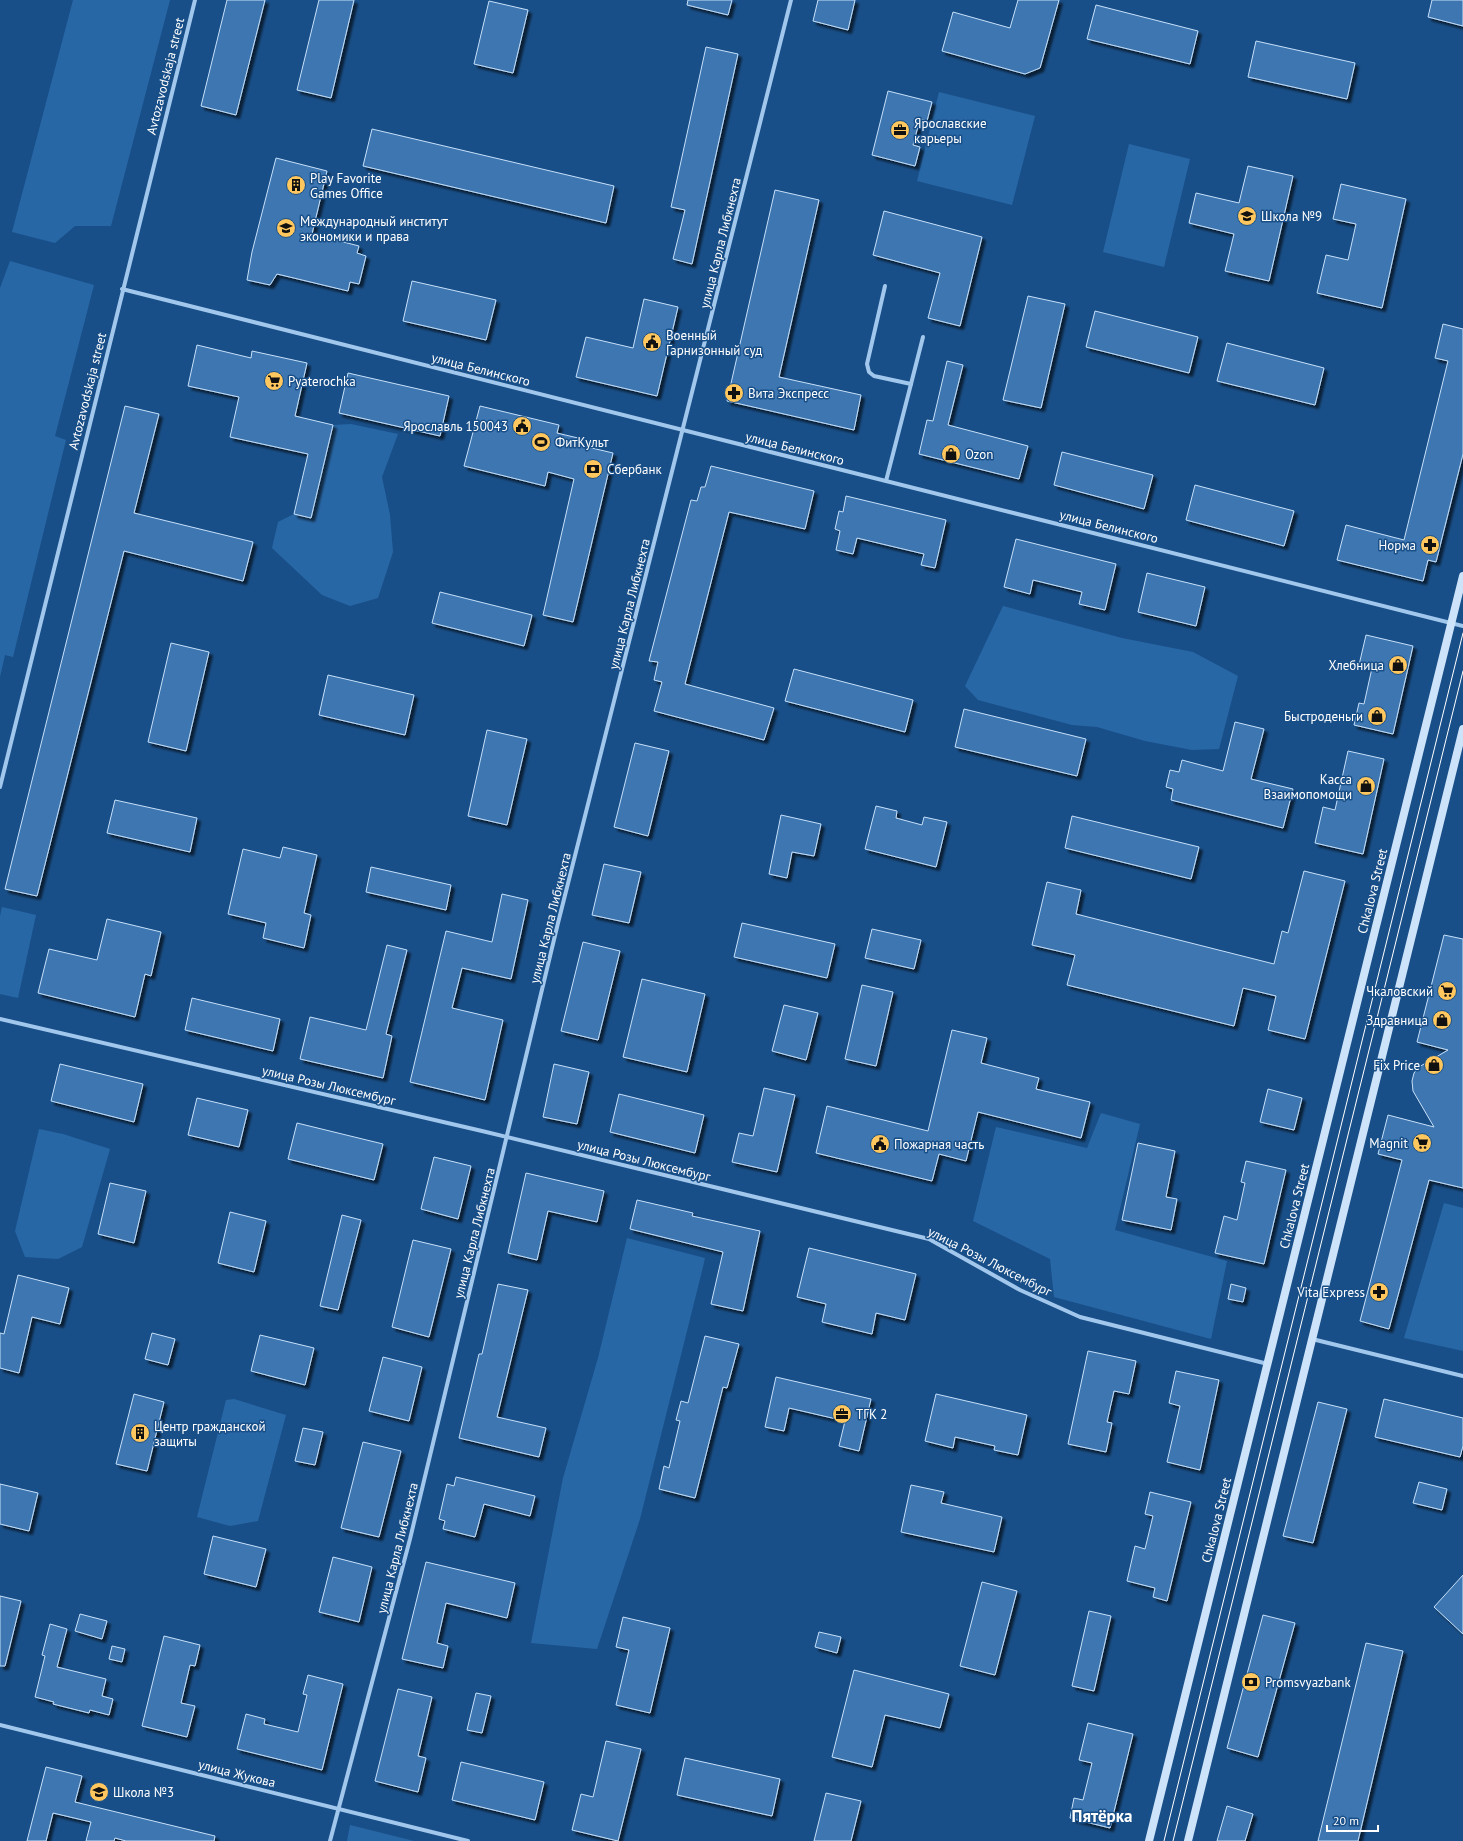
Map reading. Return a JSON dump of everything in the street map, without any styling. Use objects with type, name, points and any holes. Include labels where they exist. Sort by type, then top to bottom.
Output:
[{"type":"main road","name":"Chkalova Street","points":[[1149,1841],[1463,576]]},
{"type":"main road","points":[[1188,1841],[1463,729]]},
{"type":"street","name":"Avtozavodskaja street","points":[[0,787],[122,289],[195,0]]},
{"type":"street","name":"улица Карла Либкнехта","points":[[330,1841],[407,1554],[558,923],[684,430],[791,0]]},
{"type":"street","points":[[884,286],[868,364],[869,372],[874,376],[911,384]]},
{"type":"street","name":"улица Белинского","points":[[122,289],[1463,626]]},
{"type":"street","points":[[886,481],[923,337]]},
{"type":"street","name":"улица Розы Люксембург","points":[[0,1019],[508,1137],[929,1239],[1020,1290],[1080,1317],[1268,1364]]},
{"type":"street","points":[[1312,1339],[1463,1376]]},
{"type":"street","name":"улица Жукова","points":[[0,1725],[468,1841]]},
{"type":"shaded area","points":[[73,0],[170,0],[111,226],[75,226],[55,243],[12,232]]},
{"type":"shaded area","points":[[939,92],[1035,116],[1012,205],[917,181]]},
{"type":"shaded area","points":[[1129,144],[1190,159],[1164,267],[1103,252]]},
{"type":"shaded area","points":[[10,261],[94,285],[55,436],[66,440],[13,657],[5,655],[0,677],[0,288]]},
{"type":"shaded area","points":[[351,424],[398,434],[382,477],[390,515],[393,552],[378,598],[350,606],[322,595],[272,548],[278,522],[294,514],[311,518],[333,425]]},
{"type":"shaded area","points":[[1003,606],[1122,638],[1193,652],[1238,676],[1219,749],[1192,750],[1145,741],[1097,727],[1072,725],[978,700],[965,686]]},
{"type":"shaded area","points":[[2,907],[36,915],[18,998],[0,994],[0,916]]},
{"type":"shaded area","points":[[1101,1113],[1140,1124],[1115,1230],[1227,1261],[1211,1339],[1054,1297],[1050,1259],[973,1221],[996,1127],[1087,1148]]},
{"type":"shaded area","points":[[39,1129],[63,1134],[110,1149],[82,1247],[58,1259],[25,1257],[15,1231]]},
{"type":"shaded area","points":[[1444,1203],[1463,1208],[1463,1351],[1404,1338]]},
{"type":"shaded area","points":[[627,1238],[705,1258],[703,1267],[640,1519],[597,1649],[531,1643],[563,1478],[598,1358]]},
{"type":"shaded area","points":[[234,1399],[286,1415],[258,1521],[230,1526],[197,1517],[226,1400]]},
{"type":"shaded area","points":[[350,1825],[414,1841],[347,1841]]},
{"type":"building","points":[[227,0],[265,0],[236,115],[201,106]]},
{"type":"building","points":[[319,0],[354,0],[331,98],[297,90]]},
{"type":"building","points":[[688,0],[732,0],[728,15],[687,5]]},
{"type":"building","points":[[818,0],[855,0],[848,30],[813,21]]},
{"type":"building","points":[[1018,0],[1059,0],[1040,68],[1025,74],[942,51],[953,12],[1010,28]]},
{"type":"building","points":[[1432,0],[1463,0],[1463,26],[1428,17]]},
{"type":"building","points":[[489,1],[528,10],[513,73],[474,64]]},
{"type":"building","points":[[1096,5],[1198,31],[1190,64],[1087,39]]},
{"type":"building","points":[[1256,41],[1355,63],[1347,99],[1248,77]]},
{"type":"building","points":[[706,47],[738,54],[692,264],[673,259],[685,210],[671,207]]},
{"type":"building","points":[[888,91],[932,102],[927,121],[920,119],[913,145],[920,147],[915,166],[872,155]]},
{"type":"building","points":[[372,129],[614,186],[606,223],[363,166]]},
{"type":"building","name":"Международный институт экономики и права","points":[[276,158],[327,171],[312,234],[359,246],[357,253],[366,256],[359,284],[350,282],[348,291],[277,274],[270,285],[247,280],[252,252]]},
{"type":"building","points":[[1248,166],[1293,176],[1269,281],[1225,271],[1234,234],[1189,223],[1196,193],[1239,203]]},
{"type":"building","points":[[1341,184],[1406,199],[1382,308],[1317,293],[1326,255],[1348,260],[1356,224],[1333,219]]},
{"type":"building","points":[[775,190],[819,200],[779,377],[861,395],[854,430],[727,401]]},
{"type":"building","points":[[884,211],[982,237],[960,326],[928,318],[940,273],[873,255]]},
{"type":"building","points":[[412,281],[496,300],[486,340],[403,321]]},
{"type":"building","points":[[1028,296],[1065,304],[1041,408],[1003,400]]},
{"type":"building","name":"Военный Гарнизонный суд","points":[[644,299],[678,307],[657,396],[576,377],[586,337],[633,348]]},
{"type":"building","points":[[1095,311],[1198,337],[1189,373],[1086,347]]},
{"type":"building","points":[[1443,324],[1463,329],[1463,454],[1436,562],[1428,560],[1423,581],[1337,560],[1346,525],[1404,540],[1448,361],[1435,358]]},
{"type":"building","points":[[1227,343],[1324,368],[1315,405],[1217,381]]},
{"type":"building","points":[[197,345],[251,358],[252,351],[307,363],[295,416],[333,425],[311,518],[294,514],[308,454],[230,437],[239,397],[188,386]]},
{"type":"building","points":[[947,361],[963,365],[948,425],[1028,446],[1019,479],[919,454],[927,420],[933,421]]},
{"type":"building","points":[[348,373],[449,396],[440,436],[339,413]]},
{"type":"building","points":[[125,406],[159,414],[134,513],[253,542],[243,581],[124,551],[37,896],[5,889]]},
{"type":"building","points":[[480,406],[559,425],[557,433],[578,438],[579,445],[613,453],[573,622],[543,615],[574,479],[548,472],[545,486],[464,466]]},
{"type":"building","points":[[1062,452],[1153,475],[1144,509],[1054,485]]},
{"type":"building","points":[[711,466],[814,491],[805,529],[729,512],[685,684],[774,708],[764,740],[654,711],[662,682],[654,680],[658,662],[649,661],[691,500],[697,501],[701,487],[705,487]]},
{"type":"building","points":[[1195,485],[1294,511],[1284,546],[1186,520]]},
{"type":"building","points":[[846,496],[946,520],[935,568],[921,565],[924,554],[857,538],[853,554],[836,550],[840,531],[835,529],[839,511],[843,512]]},
{"type":"building","points":[[1016,539],[1116,564],[1105,610],[1079,604],[1082,592],[1033,580],[1030,594],[1004,587]]},
{"type":"building","points":[[1147,573],[1205,587],[1196,626],[1138,612]]},
{"type":"building","points":[[440,592],[532,615],[524,646],[432,623]]},
{"type":"building","points":[[1366,635],[1413,646],[1393,734],[1354,725],[1359,703],[1364,704],[1372,668],[1359,665]]},
{"type":"building","points":[[171,643],[209,652],[186,751],[148,742]]},
{"type":"building","points":[[794,669],[913,700],[905,732],[785,701]]},
{"type":"building","points":[[328,675],[414,695],[405,735],[319,715]]},
{"type":"building","points":[[964,709],[1086,739],[1077,776],[955,747]]},
{"type":"building","points":[[1235,722],[1264,729],[1251,779],[1293,789],[1283,828],[1171,800],[1173,789],[1166,787],[1170,770],[1179,772],[1182,760],[1223,771]]},
{"type":"building","points":[[487,730],[527,739],[507,825],[468,816]]},
{"type":"building","points":[[635,743],[669,751],[648,836],[614,827]]},
{"type":"building","points":[[1348,751],[1384,759],[1363,854],[1315,843],[1323,807],[1335,810]]},
{"type":"building","points":[[115,800],[197,818],[190,852],[107,833]]},
{"type":"building","points":[[876,806],[897,811],[896,818],[922,825],[924,817],[947,822],[936,867],[865,849]]},
{"type":"building","points":[[781,815],[821,824],[814,856],[792,852],[787,878],[769,874]]},
{"type":"building","points":[[1072,816],[1199,847],[1191,879],[1065,848]]},
{"type":"building","points":[[283,847],[317,855],[304,913],[311,915],[304,948],[263,938],[266,923],[228,914],[243,849],[280,858]]},
{"type":"building","points":[[604,864],[641,872],[629,923],[592,915]]},
{"type":"building","points":[[371,867],[451,885],[446,910],[366,892]]},
{"type":"building","points":[[1304,871],[1345,881],[1305,1039],[1268,1030],[1276,996],[1243,988],[1234,1026],[1067,985],[1075,955],[1032,945],[1047,882],[1081,890],[1076,914],[1274,964],[1282,931],[1288,933]]},
{"type":"building","points":[[502,894],[528,900],[511,979],[462,968],[452,1008],[503,1020],[485,1100],[410,1082],[446,931],[492,942]]},
{"type":"building","points":[[107,919],[161,932],[151,976],[145,974],[135,1017],[38,993],[49,949],[97,960]]},
{"type":"building","points":[[742,923],[835,944],[827,978],[734,957]]},
{"type":"building","points":[[872,929],[921,940],[914,969],[865,958]]},
{"type":"building","points":[[1444,935],[1463,939],[1463,1188],[1429,1180],[1389,1329],[1360,1321],[1402,1160],[1378,1154],[1388,1115],[1434,1127],[1413,1091],[1412,1081],[1414,1073],[1419,1067],[1448,1050],[1417,1042]]},
{"type":"building","points":[[583,942],[620,951],[598,1040],[561,1031]]},
{"type":"building","points":[[387,945],[407,950],[386,1034],[392,1036],[383,1078],[300,1059],[310,1017],[366,1030]]},
{"type":"building","points":[[642,979],[705,994],[687,1072],[623,1057]]},
{"type":"building","points":[[862,985],[893,992],[876,1066],[845,1059]]},
{"type":"building","points":[[192,998],[280,1019],[273,1051],[185,1030]]},
{"type":"building","points":[[784,1005],[818,1013],[806,1060],[772,1051]]},
{"type":"building","points":[[952,1030],[987,1038],[981,1063],[1039,1078],[1036,1089],[1090,1102],[1081,1138],[978,1112],[966,1161],[939,1154],[932,1181],[816,1153],[827,1106],[928,1131]]},
{"type":"building","points":[[60,1064],[143,1084],[134,1122],[51,1101]]},
{"type":"building","points":[[554,1064],[589,1072],[577,1124],[543,1117]]},
{"type":"building","points":[[764,1088],[795,1095],[777,1172],[732,1162],[739,1133],[753,1136]]},
{"type":"building","points":[[1268,1089],[1302,1098],[1294,1130],[1260,1122]]},
{"type":"building","points":[[619,1094],[704,1115],[695,1153],[610,1132]]},
{"type":"building","points":[[197,1098],[248,1110],[239,1147],[188,1135]]},
{"type":"building","points":[[297,1123],[383,1144],[374,1180],[288,1159]]},
{"type":"building","points":[[1138,1143],[1175,1151],[1166,1197],[1177,1199],[1171,1230],[1122,1220]]},
{"type":"building","points":[[434,1157],[471,1166],[458,1219],[421,1209]]},
{"type":"building","points":[[1246,1161],[1286,1170],[1264,1264],[1215,1253],[1224,1216],[1237,1220],[1245,1183],[1241,1182]]},
{"type":"building","points":[[526,1173],[604,1191],[597,1222],[548,1211],[537,1260],[508,1253]]},
{"type":"building","points":[[110,1183],[146,1191],[134,1243],[98,1234]]},
{"type":"building","points":[[637,1200],[693,1213],[692,1216],[760,1231],[743,1311],[711,1304],[723,1252],[630,1229]]},
{"type":"building","points":[[230,1212],[266,1221],[254,1272],[218,1263]]},
{"type":"building","points":[[342,1215],[361,1220],[338,1310],[320,1306]]},
{"type":"building","points":[[413,1240],[451,1249],[429,1337],[392,1327]]},
{"type":"building","points":[[809,1248],[916,1274],[905,1320],[876,1313],[872,1334],[822,1322],[826,1304],[797,1297]]},
{"type":"building","points":[[18,1275],[69,1288],[60,1324],[32,1317],[19,1373],[0,1368],[0,1333],[4,1334]]},
{"type":"building","points":[[498,1284],[528,1290],[497,1417],[546,1428],[539,1457],[459,1438],[479,1354],[482,1354]]},
{"type":"building","points":[[1231,1284],[1246,1288],[1243,1302],[1228,1299]]},
{"type":"building","points":[[152,1333],[175,1339],[168,1365],[145,1359]]},
{"type":"building","points":[[260,1335],[314,1348],[305,1385],[251,1371]]},
{"type":"building","points":[[705,1336],[739,1344],[727,1388],[723,1387],[695,1498],[659,1489],[664,1466],[669,1468],[680,1421],[676,1420],[681,1401],[688,1403]]},
{"type":"building","points":[[1088,1351],[1136,1361],[1129,1394],[1114,1391],[1107,1422],[1112,1423],[1106,1452],[1068,1444]]},
{"type":"building","points":[[383,1357],[422,1367],[409,1421],[369,1411]]},
{"type":"building","points":[[1176,1371],[1219,1380],[1200,1470],[1167,1462],[1180,1406],[1169,1403]]},
{"type":"building","name":"ТГК 2","points":[[776,1377],[871,1399],[859,1451],[839,1446],[845,1421],[789,1408],[784,1431],[765,1427]]},
{"type":"building","name":"Центр гражданской защиты","points":[[134,1394],[164,1402],[147,1471],[116,1464]]},
{"type":"building","points":[[936,1394],[1027,1415],[1018,1455],[994,1450],[995,1446],[955,1437],[953,1448],[925,1441]]},
{"type":"building","points":[[1384,1399],[1463,1418],[1463,1446],[1460,1457],[1375,1437]]},
{"type":"building","points":[[1318,1402],[1347,1409],[1313,1543],[1283,1536]]},
{"type":"building","points":[[303,1428],[323,1432],[315,1465],[295,1461]]},
{"type":"building","points":[[363,1442],[401,1451],[379,1537],[341,1528]]},
{"type":"building","points":[[456,1477],[535,1496],[530,1516],[484,1504],[475,1537],[443,1529],[445,1521],[439,1519],[447,1484],[454,1486]]},
{"type":"building","points":[[1419,1482],[1447,1489],[1442,1510],[1413,1503]]},
{"type":"building","points":[[0,1484],[38,1493],[29,1531],[0,1524]]},
{"type":"building","points":[[911,1485],[944,1492],[941,1503],[1002,1517],[994,1552],[901,1532]]},
{"type":"building","points":[[1150,1492],[1191,1502],[1167,1601],[1153,1597],[1155,1588],[1127,1581],[1135,1546],[1145,1549],[1153,1516],[1145,1514]]},
{"type":"building","points":[[213,1536],[266,1549],[256,1587],[204,1574]]},
{"type":"building","points":[[333,1557],[372,1567],[359,1622],[319,1612]]},
{"type":"building","points":[[426,1562],[515,1583],[507,1618],[446,1603],[437,1643],[448,1646],[443,1668],[402,1659]]},
{"type":"building","points":[[1463,1575],[1463,1634],[1434,1607]]},
{"type":"building","points":[[982,1582],[1017,1591],[995,1675],[960,1666]]},
{"type":"building","points":[[0,1596],[21,1601],[5,1666],[0,1666]]},
{"type":"building","points":[[1089,1611],[1111,1616],[1094,1691],[1072,1686]]},
{"type":"building","points":[[80,1614],[107,1621],[102,1639],[75,1631]]},
{"type":"building","points":[[1263,1615],[1295,1623],[1258,1757],[1227,1748]]},
{"type":"building","points":[[623,1617],[670,1628],[650,1713],[616,1705],[629,1650],[616,1647]]},
{"type":"building","points":[[50,1624],[67,1629],[57,1667],[106,1679],[102,1696],[113,1699],[109,1715],[90,1710],[89,1713],[53,1704],[54,1702],[35,1697],[45,1656],[42,1655]]},
{"type":"building","points":[[819,1632],[841,1637],[837,1653],[815,1647]]},
{"type":"building","points":[[164,1636],[200,1645],[195,1666],[190,1665],[181,1703],[195,1706],[187,1737],[142,1726]]},
{"type":"building","points":[[1366,1643],[1403,1651],[1358,1841],[1318,1841]]},
{"type":"building","points":[[112,1646],[125,1649],[122,1662],[109,1659]]},
{"type":"building","points":[[854,1670],[949,1694],[940,1728],[885,1715],[872,1767],[832,1757]]},
{"type":"building","points":[[308,1675],[343,1684],[322,1770],[237,1749],[246,1714],[265,1719],[264,1724],[298,1732],[307,1695],[303,1694]]},
{"type":"building","points":[[398,1689],[432,1697],[418,1756],[426,1758],[418,1792],[375,1781]]},
{"type":"building","points":[[476,1693],[491,1696],[482,1733],[467,1730]]},
{"type":"building","points":[[1088,1723],[1133,1734],[1110,1828],[1070,1818],[1074,1798],[1083,1800],[1092,1763],[1079,1760]]},
{"type":"building","points":[[606,1741],[641,1749],[618,1841],[572,1830],[581,1794],[593,1797]]},
{"type":"building","points":[[685,1758],[780,1779],[772,1816],[677,1795]]},
{"type":"building","points":[[461,1762],[544,1782],[535,1820],[452,1800]]},
{"type":"building","points":[[46,1767],[82,1776],[75,1802],[215,1836],[214,1841],[126,1841],[115,1838],[114,1841],[86,1841],[91,1822],[53,1813],[46,1841],[27,1841]]},
{"type":"building","points":[[826,1793],[861,1801],[851,1841],[814,1841]]},
{"type":"building","points":[[1227,1806],[1253,1814],[1245,1841],[1217,1841]]},
{"type":"tram line","points":[[1164,1841],[1463,633]]},
{"type":"tram line","points":[[1173,1841],[1463,671]]},
{"type":"place","name":"Ярославские карьеры","points":[[900,130]]},
{"type":"place","name":"Play Favorite Games Office","points":[[296,185]]},
{"type":"place","name":"Школа №9","points":[[1247,216]]},
{"type":"place","name":"Международный институт экономики и права","points":[[286,228]]},
{"type":"place","name":"Военный Гарнизонный суд","points":[[652,342]]},
{"type":"place","name":"Pyaterochka","points":[[274,381]]},
{"type":"place","name":"Вита Экспресс","points":[[734,393]]},
{"type":"place","name":"Ярославль 150043","points":[[522,426]]},
{"type":"place","name":"ФитКульт","points":[[541,442]]},
{"type":"place","name":"Ozon","points":[[951,454]]},
{"type":"place","name":"Сбербанк","points":[[593,469]]},
{"type":"place","name":"Норма","points":[[1430,545]]},
{"type":"place","name":"Хлебница","points":[[1398,665]]},
{"type":"place","name":"Быстроденьги","points":[[1377,716]]},
{"type":"place","name":"Касса Взаимопомощи","points":[[1366,786]]},
{"type":"place","name":"Чкаловский","points":[[1447,991]]},
{"type":"place","name":"Здравница","points":[[1442,1020]]},
{"type":"place","name":"Fix Price","points":[[1434,1065]]},
{"type":"place","name":"Magnit","points":[[1422,1143]]},
{"type":"place","name":"Пожарная часть","points":[[880,1144]]},
{"type":"place","name":"Vita Express","points":[[1379,1292]]},
{"type":"place","name":"ТГК 2","points":[[842,1414]]},
{"type":"place","name":"Центр гражданской защиты","points":[[140,1433]]},
{"type":"place","name":"Promsvyazbank","points":[[1251,1682]]},
{"type":"place","name":"Школа №3","points":[[99,1792]]},
{"type":"district","name":"Пятёрка","points":[[1102,1816]]}]
